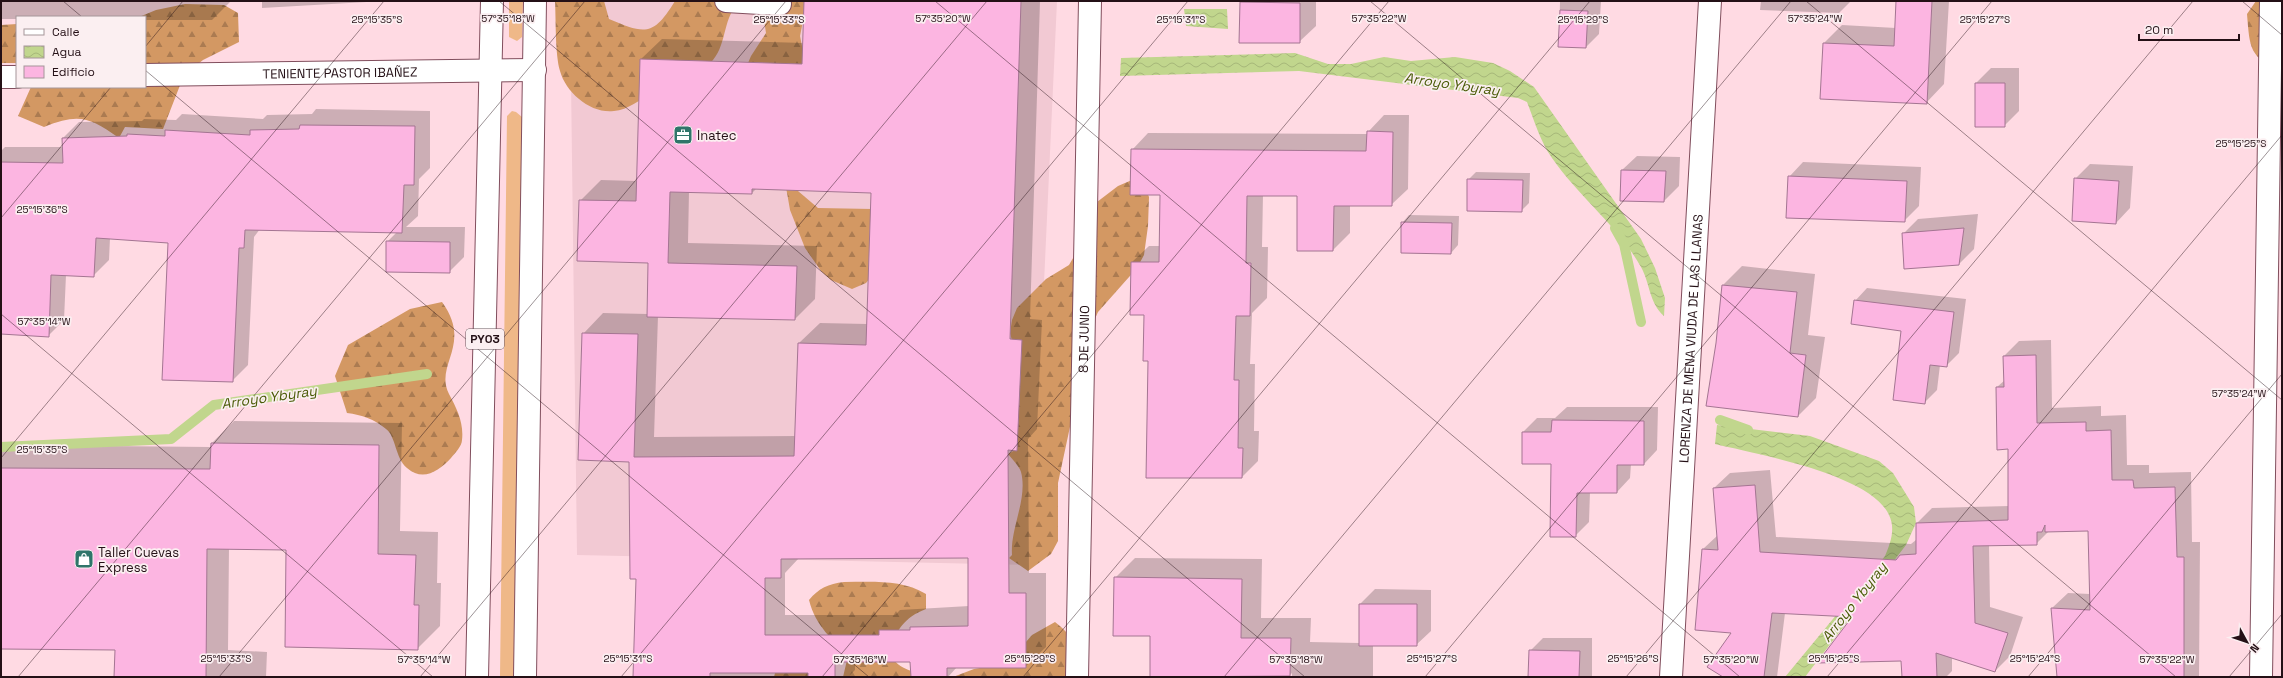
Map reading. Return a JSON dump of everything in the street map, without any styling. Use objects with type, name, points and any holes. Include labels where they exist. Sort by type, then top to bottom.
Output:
[{"type":"main road","name":"PY03","points":[[477,677],[492,1]]},
{"type":"main road","points":[[525,677],[535,1]]},
{"type":"main road","points":[[726,1],[780,4]]},
{"type":"main road","name":"8 DE JUNIO","points":[[1077,677],[1090,1]]},
{"type":"main road","name":"LORENZA DE MENA VIUDA DE LAS LLANAS","points":[[1672,677],[1710,1]]},
{"type":"main road","points":[[2260,677],[2271,1]]},
{"type":"main road","name":"TENIENTE PASTOR IBAÑEZ","points":[[146,75],[535,70]]},
{"type":"main road","points":[[1,77],[16,77]]},
{"type":"shaded area","points":[[509,1],[523,1],[522,37],[517,41],[509,37]]},
{"type":"shaded area","points":[[570,1],[1057,1],[1031,565],[577,555]]},
{"type":"shaded area","points":[[512,111],[516,112],[522,117],[515,677],[500,677],[507,116]]},
{"type":"green space","points":[[555,1],[604,1],[609,19],[631,28],[647,29],[660,21],[675,1],[741,1],[731,14],[718,53],[707,66],[692,76],[647,96],[629,106],[619,110],[605,111],[588,105],[581,100],[568,87],[563,79],[557,56]]},
{"type":"green space","points":[[761,1],[807,1],[800,36],[806,66],[805,179],[798,191],[818,208],[873,209],[896,248],[866,283],[852,289],[831,280],[821,271],[805,248],[790,210],[782,164],[745,70],[751,56],[766,33]]},
{"type":"green space","points":[[2256,1],[2282,1],[2282,74],[2263,62],[2253,50],[2249,36],[2247,14]]},
{"type":"green space","points":[[185,4],[224,5],[238,13],[239,42],[203,60],[184,75],[163,129],[125,127],[119,138],[100,125],[83,119],[66,120],[44,127],[18,116],[31,88],[146,88],[146,16],[141,16],[156,10]]},
{"type":"green space","points":[[16,24],[16,63],[1,63],[1,25]]},
{"type":"green space","points":[[1132,180],[1144,184],[1149,197],[1148,226],[1144,255],[1137,268],[1098,312],[1080,351],[1074,408],[1058,483],[1058,541],[1051,554],[1028,571],[1009,558],[1012,555],[1012,545],[1021,503],[1023,482],[1020,470],[1008,454],[1015,450],[1017,360],[1010,333],[1012,320],[1017,308],[1046,279],[1069,265],[1076,253],[1097,202],[1118,186]]},
{"type":"green space","points":[[442,302],[451,317],[454,330],[454,342],[446,373],[446,383],[449,394],[459,416],[462,428],[462,440],[461,445],[451,458],[436,471],[419,474],[413,472],[403,464],[392,437],[386,429],[368,418],[347,413],[335,376],[348,345],[410,309]]},
{"type":"green space","points":[[844,582],[886,582],[917,589],[926,594],[926,609],[912,616],[902,625],[887,650],[896,662],[906,669],[932,677],[843,677],[847,660],[820,625],[812,610],[809,600],[816,592],[824,587]]},
{"type":"green space","points":[[1055,622],[1068,634],[1074,646],[1076,677],[953,677],[974,669],[1002,664],[1013,657],[1032,635]]},
{"type":"green space","points":[[798,641],[810,677],[774,677],[778,661]]},
{"type":"water","points":[[1184,9],[1227,9],[1228,29],[1186,26]]},
{"type":"water","points":[[1295,53],[1328,64],[1351,64],[1384,57],[1411,61],[1455,57],[1493,63],[1510,71],[1534,87],[1641,239],[1655,268],[1665,298],[1664,316],[1655,305],[1644,273],[1632,252],[1610,225],[1574,186],[1552,158],[1541,138],[1527,102],[1518,98],[1299,71],[1120,76],[1121,58]]},
{"type":"water","points":[[1717,425],[1810,436],[1879,461],[1893,473],[1914,507],[1916,523],[1906,545],[1805,677],[1785,677],[1885,556],[1892,536],[1891,520],[1878,501],[1860,488],[1837,477],[1783,460],[1715,444]]},
{"type":"building","points":[[804,1],[1021,1],[1010,339],[1022,340],[1017,451],[1008,450],[1009,593],[1026,593],[1026,668],[947,668],[947,677],[911,677],[910,662],[835,662],[835,677],[808,677],[808,673],[710,673],[710,677],[633,677],[636,579],[630,579],[629,462],[578,460],[582,333],[638,334],[634,457],[794,456],[798,343],[866,345],[871,193],[752,189],[752,194],[670,192],[668,263],[797,266],[795,320],[647,317],[648,263],[577,261],[579,200],[636,201],[640,59],[802,64]],"holes":[[[968,558],[968,626],[910,627],[910,630],[879,630],[879,635],[765,635],[765,578],[781,578],[781,559]]]},
{"type":"building","points":[[1896,1],[1932,1],[1927,104],[1820,99],[1823,43],[1894,46]]},
{"type":"building","points":[[1240,2],[1300,3],[1300,43],[1239,43]]},
{"type":"building","points":[[1560,10],[1588,11],[1586,48],[1558,47]]},
{"type":"building","points":[[1975,83],[2005,83],[2005,127],[1975,127]]},
{"type":"building","points":[[300,125],[415,126],[414,185],[404,185],[402,233],[245,230],[244,248],[239,248],[233,382],[162,380],[168,243],[96,238],[94,277],[51,275],[49,337],[1,334],[1,162],[63,163],[62,138],[127,136],[127,134],[165,136],[165,130],[250,135],[250,130],[299,129]]},
{"type":"building","points":[[1367,131],[1393,132],[1392,206],[1334,206],[1333,251],[1297,251],[1297,196],[1247,196],[1246,263],[1251,263],[1250,316],[1236,316],[1234,380],[1239,380],[1238,448],[1243,448],[1242,478],[1146,478],[1148,361],[1143,361],[1144,315],[1130,315],[1131,262],[1159,262],[1160,195],[1130,195],[1131,149],[1366,151]]},
{"type":"building","points":[[1621,170],[1666,171],[1664,202],[1620,201]]},
{"type":"building","points":[[1788,176],[1907,181],[1905,222],[1786,218]]},
{"type":"building","points":[[2074,178],[2119,181],[2116,224],[2072,221]]},
{"type":"building","points":[[1467,179],[1523,180],[1522,212],[1467,211]]},
{"type":"building","points":[[1401,222],[1452,223],[1451,254],[1401,253]]},
{"type":"building","points":[[1964,228],[1959,265],[1904,269],[1902,233]]},
{"type":"building","points":[[386,241],[450,242],[450,273],[386,272]]},
{"type":"building","points":[[1722,285],[1797,292],[1790,353],[1806,355],[1798,417],[1706,406],[1716,343]]},
{"type":"building","points":[[1854,300],[1954,312],[1947,367],[1930,365],[1925,404],[1893,400],[1901,331],[1851,324]]},
{"type":"building","points":[[2036,355],[2037,423],[2086,422],[2086,431],[2111,430],[2112,480],[2133,480],[2134,488],[2175,487],[2177,557],[2184,557],[2184,677],[2057,677],[2051,608],[2090,610],[2088,531],[2045,532],[2045,525],[2042,532],[2037,532],[2037,545],[1973,546],[1975,623],[2008,633],[1995,672],[1936,653],[1937,677],[1902,677],[1901,661],[1817,663],[1852,617],[1772,613],[1764,677],[1723,677],[1707,667],[1731,633],[1695,630],[1702,549],[1718,550],[1713,488],[1755,485],[1760,552],[1896,560],[1900,555],[1916,554],[1916,523],[2008,520],[2008,449],[1997,450],[1996,387],[2004,387],[2003,356]]},
{"type":"building","points":[[1552,420],[1644,421],[1644,465],[1617,465],[1617,493],[1577,493],[1576,537],[1550,537],[1551,464],[1522,464],[1522,432],[1551,432]]},
{"type":"building","points":[[211,443],[379,445],[378,554],[416,555],[414,605],[419,605],[418,650],[285,647],[286,550],[207,549],[206,677],[114,677],[115,650],[1,649],[1,468],[210,469]]},
{"type":"building","points":[[1114,577],[1242,579],[1241,638],[1291,638],[1290,676],[1150,677],[1150,636],[1113,636]]},
{"type":"building","points":[[1359,604],[1417,604],[1417,646],[1359,646]]},
{"type":"building","points":[[1529,650],[1580,651],[1579,677],[1528,677]]},
{"type":"waterway","name":"Arroyo Ybyray","points":[[1615,228],[1624,244],[1641,322]]},
{"type":"waterway","name":"Arroyo Ybyray","points":[[1,447],[171,439],[214,405],[427,374]]},
{"type":"waterway","name":"Arroyo Ybyray","points":[[1720,420],[1748,430]]},
{"type":"place","name":"Inatec","points":[[683,135]]},
{"type":"place","name":"Taller Cuevas Express","points":[[84,559]]}]
